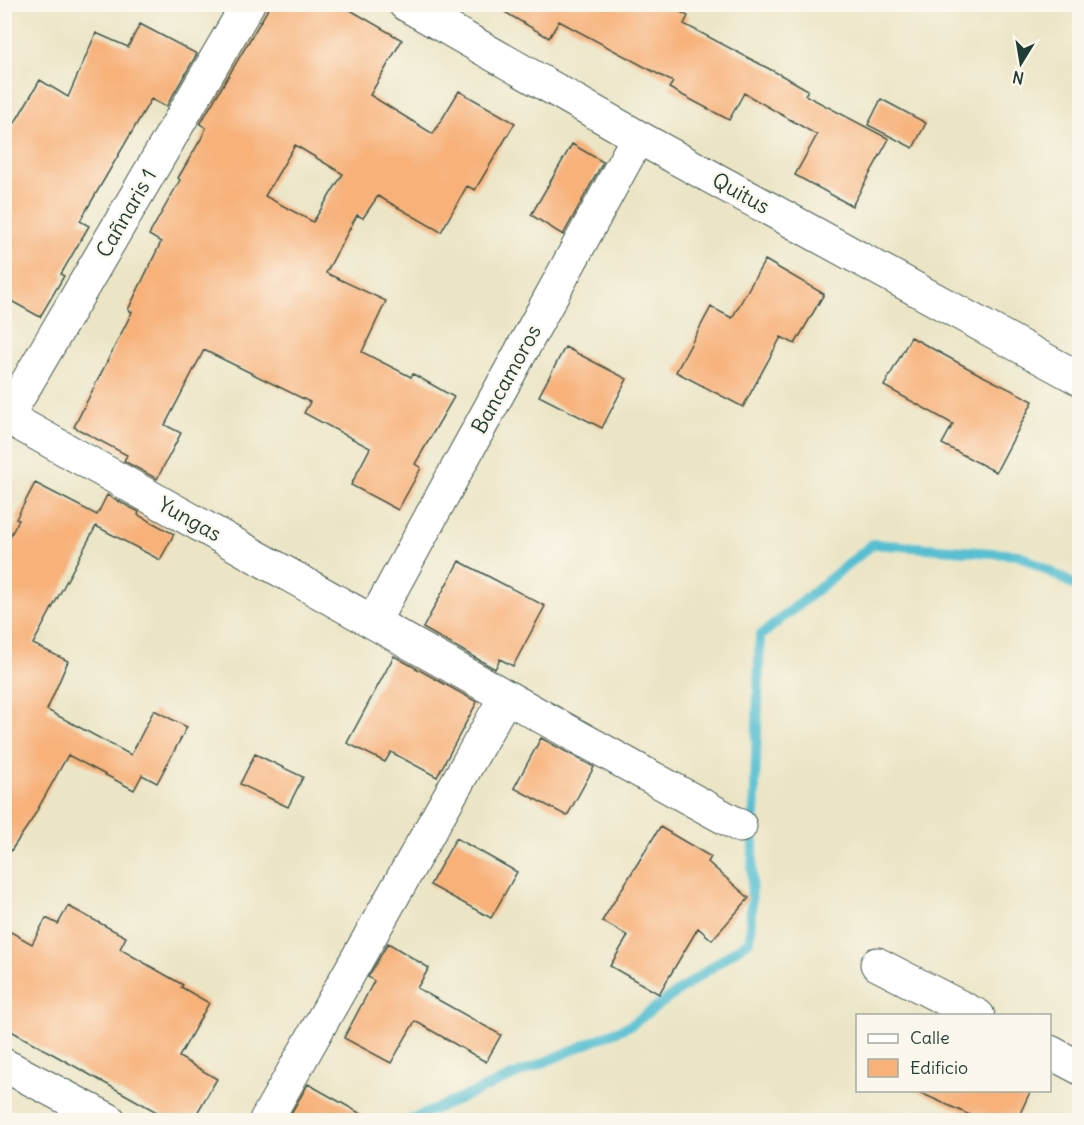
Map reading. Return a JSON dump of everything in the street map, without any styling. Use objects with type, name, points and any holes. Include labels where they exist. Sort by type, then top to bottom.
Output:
[{"type":"street","name":"Cañnaris 1","points":[[6,419],[248,4]]},
{"type":"street","name":"Quitus","points":[[405,4],[638,137],[1080,379]]},
{"type":"street","name":"Bancamoros","points":[[374,621],[638,137]]},
{"type":"street","name":"Yungas","points":[[6,419],[374,621],[505,698],[740,826]]},
{"type":"street","points":[[266,1120],[505,698]]},
{"type":"street","points":[[877,964],[974,1014]]},
{"type":"street","points":[[1051,1053],[1080,1068]]},
{"type":"street","points":[[4,1065],[109,1120]]},
{"type":"building","points":[[271,4],[340,4],[402,40],[370,95],[433,134],[459,91],[515,123],[475,190],[467,186],[441,232],[378,196],[363,218],[357,215],[326,273],[386,301],[362,352],[411,377],[413,374],[454,397],[415,464],[421,468],[398,510],[351,485],[370,448],[304,413],[310,402],[204,350],[165,425],[181,433],[157,479],[124,461],[127,455],[74,427],[132,312],[128,310],[161,242],[149,235],[201,139],[206,128],[200,124]],"holes":[[[295,145],[343,174],[313,222],[265,196]]]},
{"type":"building","points":[[491,4],[666,4],[688,16],[684,24],[794,82],[808,90],[805,95],[889,139],[852,206],[795,175],[817,135],[744,93],[729,120],[669,88],[673,82],[559,21],[549,38]]},
{"type":"building","points":[[140,24],[197,54],[166,107],[151,99],[80,221],[89,226],[61,274],[64,276],[40,317],[4,297],[4,141],[40,80],[68,97],[96,33],[128,47]]},
{"type":"building","points":[[881,99],[926,123],[913,148],[868,125]]},
{"type":"building","points":[[572,144],[603,162],[563,235],[531,215]]},
{"type":"building","points":[[765,260],[824,294],[795,344],[781,337],[743,407],[676,372],[711,307],[732,318]]},
{"type":"building","points":[[911,337],[1033,401],[996,472],[942,444],[953,424],[884,386]]},
{"type":"building","points":[[565,347],[627,379],[602,428],[539,396]]},
{"type":"building","points":[[35,483],[97,515],[107,495],[174,534],[160,560],[96,526],[33,644],[68,661],[47,710],[131,755],[154,710],[187,727],[157,783],[142,775],[134,790],[68,755],[31,821],[4,861],[4,547]]},
{"type":"building","points":[[459,561],[545,606],[513,666],[500,659],[495,669],[423,628]]},
{"type":"building","points":[[394,656],[477,702],[437,777],[391,752],[385,762],[347,743]]},
{"type":"building","points":[[541,738],[594,767],[567,816],[514,788]]},
{"type":"building","points":[[255,754],[303,777],[288,807],[240,784]]},
{"type":"building","points":[[660,827],[711,857],[708,862],[749,898],[712,940],[698,928],[659,994],[610,966],[628,936],[602,921]]},
{"type":"building","points":[[456,838],[517,872],[491,918],[430,885]]},
{"type":"building","points":[[68,906],[126,937],[120,949],[183,985],[181,987],[209,1003],[179,1057],[217,1079],[193,1120],[171,1120],[4,1027],[4,928],[32,944],[46,918],[58,924]]},
{"type":"building","points":[[388,943],[429,968],[417,988],[501,1035],[486,1062],[415,1021],[391,1063],[344,1038],[374,981],[368,977]]},
{"type":"building","points":[[308,1084],[372,1120],[287,1120]]},
{"type":"building","points":[[918,1092],[1030,1092],[1017,1120],[981,1120]]},
{"type":"waterway","points":[[410,1120],[631,1025],[750,940],[760,636],[873,544],[1019,555],[1080,588]]}]
